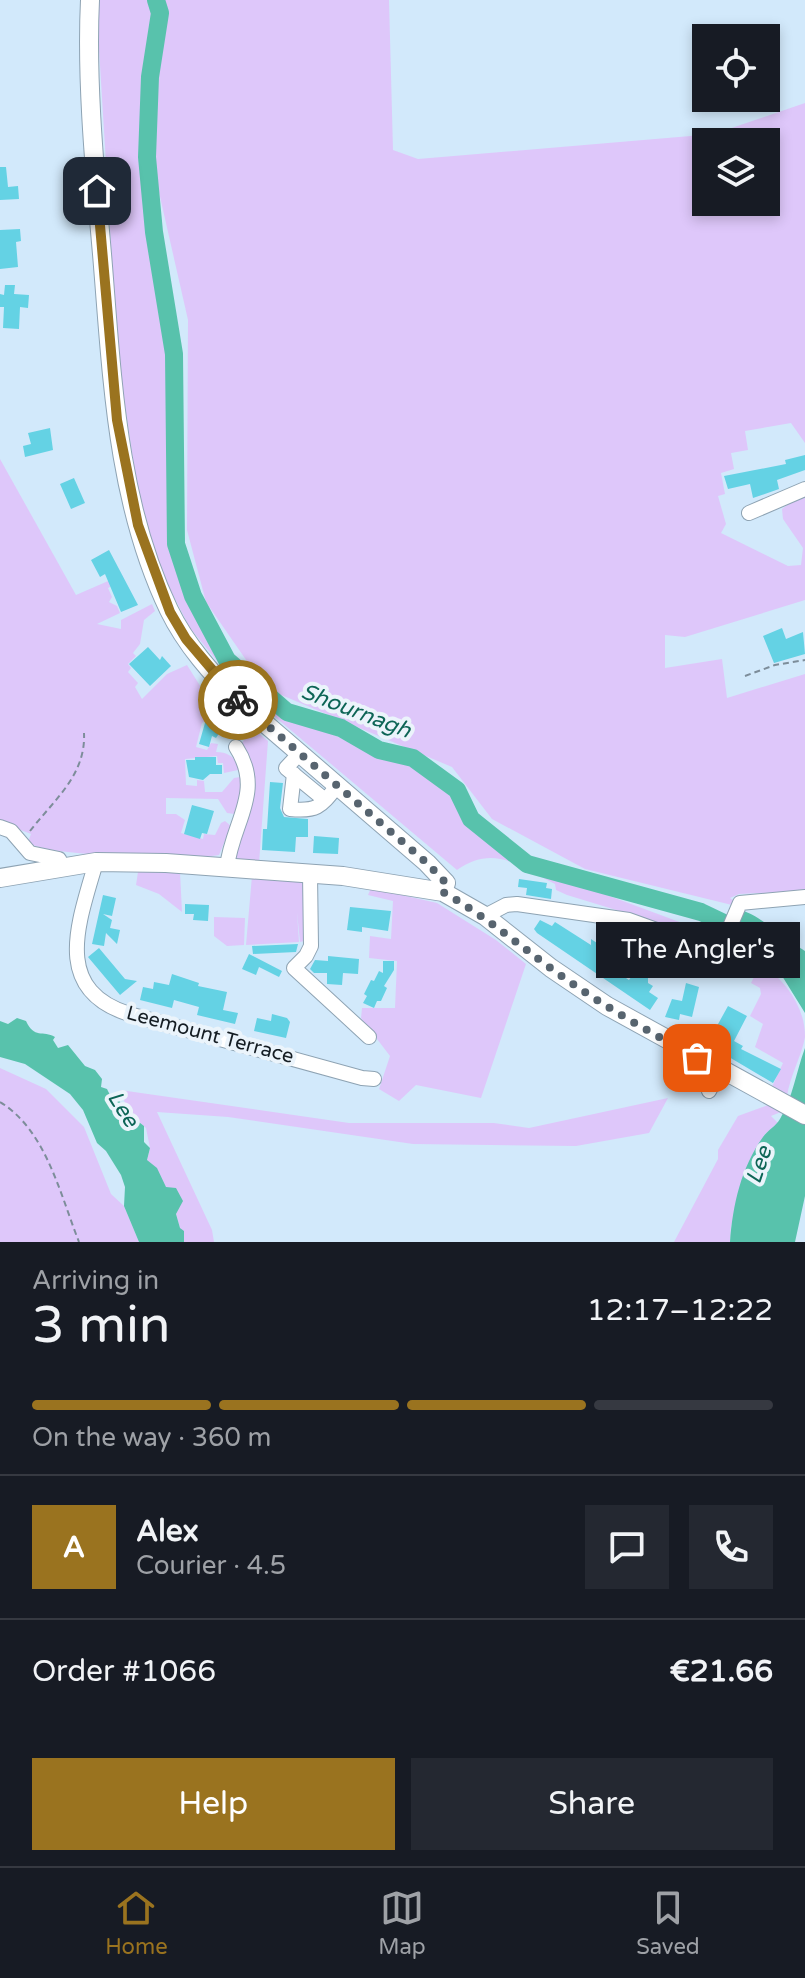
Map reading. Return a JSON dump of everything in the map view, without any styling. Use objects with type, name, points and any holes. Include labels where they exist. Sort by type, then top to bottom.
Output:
[{"type":"main road","points":[[90,0],[98,196],[114,397],[138,525],[153,572],[186,639],[239,701],[427,863],[446,883],[443,892]]},
{"type":"main road","points":[[0,878],[96,862],[310,874],[385,881],[443,892],[485,916],[551,968],[607,1006],[805,1115]]},
{"type":"street","points":[[749,513],[805,489]]},
{"type":"street","points":[[227,867],[248,791],[245,761],[236,747]]},
{"type":"street","points":[[300,753],[286,768],[325,800]]},
{"type":"street","points":[[294,774],[290,809],[310,811],[338,785]]},
{"type":"street","points":[[0,827],[21,841],[30,853],[59,859],[62,866]]},
{"type":"street","name":"Leemount Terrace","points":[[96,862],[77,943],[81,981],[97,999],[129,1014],[374,1079]]},
{"type":"street","points":[[310,874],[311,946],[294,968],[369,1037]]},
{"type":"street","points":[[485,916],[506,905],[558,909],[629,920],[715,951],[723,943],[737,910],[746,901],[805,897]]},
{"type":"street","points":[[709,1091],[720,1070]]},
{"type":"path","points":[[745,676],[775,665],[805,660]]},
{"type":"path","points":[[21,841],[67,787],[79,768],[85,751],[84,733]]},
{"type":"path","points":[[0,1102],[15,1112],[31,1132],[55,1179],[79,1242]]},
{"type":"shaded area","points":[[96,0],[154,0],[156,13],[146,80],[144,156],[151,234],[169,339],[173,539],[176,564],[222,660],[284,713],[386,758],[410,762],[455,792],[469,820],[526,865],[709,933],[708,938],[567,895],[556,890],[555,884],[506,860],[483,859],[457,870],[236,684],[190,628],[155,560],[140,506],[118,359]]},
{"type":"shaded area","points":[[160,0],[389,0],[393,150],[418,159],[692,136],[692,216],[780,216],[780,128],[732,128],[805,103],[805,443],[791,423],[745,431],[748,450],[731,453],[734,469],[721,473],[725,494],[718,496],[726,524],[721,533],[788,566],[801,565],[803,548],[783,519],[782,509],[805,491],[805,600],[685,637],[665,635],[665,668],[722,659],[727,698],[805,674],[805,891],[739,894],[730,898],[734,901],[732,905],[585,869],[492,819],[452,767],[279,694],[253,670],[206,602],[187,530],[188,320],[151,157],[153,92],[163,15]]},
{"type":"shaded area","points":[[0,459],[76,595],[122,575],[124,579],[108,588],[112,597],[109,602],[117,606],[120,613],[97,624],[121,629],[121,620],[152,604],[155,611],[144,620],[140,644],[133,653],[136,656],[128,664],[131,668],[128,672],[138,683],[135,687],[142,699],[167,674],[187,665],[202,689],[231,713],[209,704],[202,712],[208,718],[202,723],[196,747],[207,750],[211,743],[218,744],[216,752],[233,757],[240,765],[238,770],[224,773],[223,763],[218,763],[217,756],[185,759],[186,785],[197,786],[197,780],[204,781],[205,792],[222,792],[234,778],[240,777],[240,800],[235,814],[227,813],[218,799],[166,798],[166,814],[176,814],[185,820],[181,833],[203,839],[204,834],[215,835],[225,821],[231,826],[219,855],[151,857],[60,851],[28,842],[31,834],[0,822]]},
{"type":"shaded area","points":[[246,723],[268,741],[259,863],[233,858],[247,812],[242,743],[248,734],[242,727]]},
{"type":"shaded area","points":[[138,872],[180,872],[182,912],[159,894],[136,885]]},
{"type":"shaded area","points":[[252,876],[304,881],[304,941],[300,942],[297,912],[299,942],[246,945]]},
{"type":"shaded area","points":[[371,888],[437,903],[496,940],[526,964],[481,1098],[416,1085],[399,1101],[379,1089],[390,1056],[361,1018],[362,1008],[395,1008],[397,961],[369,958],[370,936],[391,939],[393,901],[368,895]]},
{"type":"shaded area","points":[[214,917],[245,918],[244,945],[227,946],[214,936]]},
{"type":"shaded area","points":[[731,945],[757,960],[781,980],[798,1006],[805,1037],[787,1096],[771,1089],[783,1063],[755,1047],[763,1024],[750,1016],[761,994],[760,988],[751,983],[756,973],[750,968],[751,962],[712,956],[727,951]]},
{"type":"shaded area","points":[[0,1068],[46,1089],[84,1127],[111,1194],[124,1206],[139,1242],[0,1242]]},
{"type":"shaded area","points":[[120,1090],[349,1123],[494,1123],[529,1128],[668,1098],[649,1133],[576,1146],[413,1144],[228,1117],[157,1112],[212,1230],[214,1242],[184,1242],[176,1214],[179,1207],[172,1189],[166,1187],[147,1160],[150,1148],[146,1128],[129,1113]]},
{"type":"shaded area","points":[[771,1104],[781,1112],[771,1116],[778,1123],[765,1134],[731,1226],[730,1242],[674,1242],[718,1159],[718,1150],[738,1116]]},
{"type":"water","points":[[743,911],[765,922],[805,951],[805,1013],[779,971],[730,944]]},
{"type":"water","name":"Lee","points":[[17,1018],[26,1021],[36,1032],[55,1037],[53,1040],[58,1048],[68,1045],[85,1066],[95,1070],[102,1079],[101,1087],[107,1089],[110,1095],[115,1094],[126,1112],[144,1126],[144,1142],[150,1148],[147,1160],[157,1168],[166,1187],[176,1188],[183,1201],[176,1214],[184,1231],[184,1242],[139,1242],[124,1206],[125,1187],[121,1175],[97,1143],[83,1110],[70,1094],[25,1064],[0,1057],[0,1021],[8,1024]]},
{"type":"water","name":"Lee","points":[[805,1048],[805,1196],[795,1242],[730,1242],[733,1214],[744,1174],[755,1149],[784,1111]]},
{"type":"building","points":[[0,167],[6,167],[8,187],[18,186],[19,199],[0,200]]},
{"type":"building","points":[[20,229],[21,241],[16,242],[18,267],[0,269],[0,230]]},
{"type":"building","points":[[5,285],[15,285],[14,294],[29,295],[28,308],[20,307],[19,329],[3,328],[4,307],[0,307],[0,294],[4,295]]},
{"type":"building","points":[[50,428],[53,450],[25,457],[23,446],[31,444],[28,433]]},
{"type":"building","points":[[805,455],[805,470],[777,480],[779,489],[753,498],[750,484],[728,489],[724,476],[786,464],[785,460]]},
{"type":"building","points":[[74,478],[85,503],[71,509],[60,484]]},
{"type":"building","points":[[109,550],[138,605],[121,612],[105,574],[100,577],[91,560]]},
{"type":"building","points":[[782,628],[786,639],[803,632],[805,654],[774,663],[763,636]]},
{"type":"building","points":[[148,647],[171,666],[150,686],[129,664]]},
{"type":"building","points":[[209,704],[227,714],[225,717],[228,720],[216,738],[212,736],[209,747],[199,744],[207,716],[202,712]]},
{"type":"building","points":[[195,757],[216,757],[216,765],[222,765],[222,774],[210,774],[203,780],[189,777],[186,760],[195,760]]},
{"type":"building","points":[[270,782],[283,783],[280,808],[284,817],[308,819],[308,837],[296,837],[295,852],[262,850],[263,829],[267,829]]},
{"type":"building","points":[[192,805],[214,811],[207,834],[202,833],[200,839],[184,834]]},
{"type":"building","points":[[314,836],[339,838],[338,854],[313,853]]},
{"type":"building","points":[[519,879],[547,883],[546,888],[552,889],[551,899],[526,895],[527,888],[518,887]]},
{"type":"building","points":[[103,895],[116,898],[112,916],[103,914],[112,920],[110,928],[120,930],[117,944],[106,933],[104,946],[92,944]]},
{"type":"building","points":[[185,904],[209,905],[208,921],[193,920],[194,914],[185,914]]},
{"type":"building","points":[[350,907],[391,911],[388,931],[362,927],[362,932],[347,930]]},
{"type":"building","points":[[540,920],[552,926],[555,922],[591,945],[591,939],[609,951],[605,958],[617,966],[614,970],[629,980],[636,970],[648,978],[648,983],[653,986],[649,992],[658,998],[650,1010],[537,933],[534,929]]},
{"type":"building","points":[[298,944],[296,952],[253,954],[252,946]]},
{"type":"building","points":[[99,948],[125,979],[137,981],[120,995],[88,957]]},
{"type":"building","points":[[249,954],[282,971],[279,977],[259,967],[256,975],[242,969]]},
{"type":"building","points":[[328,956],[359,959],[358,974],[343,973],[342,985],[327,984],[327,973],[314,973],[310,969],[315,960],[328,961]]},
{"type":"building","points":[[383,961],[394,961],[394,970],[384,986],[387,988],[381,1001],[377,1001],[374,1008],[363,1003],[367,996],[364,994],[379,971],[383,973]]},
{"type":"building","points":[[172,974],[199,983],[198,986],[227,992],[223,1010],[238,1013],[235,1024],[197,1015],[199,1007],[174,1000],[172,1008],[140,1000],[143,987],[153,989],[154,982],[169,985]]},
{"type":"building","points":[[686,983],[699,987],[692,1017],[680,1014],[679,1020],[665,1017],[672,999],[682,1001]]},
{"type":"building","points":[[728,1006],[747,1016],[734,1041],[743,1046],[741,1049],[781,1069],[773,1083],[707,1044]]},
{"type":"building","points":[[272,1014],[287,1018],[290,1022],[286,1038],[254,1031],[257,1018],[271,1021]]},
{"type":"waterway","name":"Shournagh","points":[[156,0],[160,13],[150,77],[147,157],[154,232],[174,354],[176,544],[193,596],[227,660],[287,712],[341,728],[379,750],[413,758],[457,790],[471,819],[527,864],[701,912],[745,933]]},
{"type":"way so far","points":[[238,700],[427,863],[446,883],[443,892],[485,916],[551,968],[607,1006],[697,1058]]},
{"type":"place","name":"The Angler's","points":[[697,1058]]},
{"type":"route","points":[[97,191],[117,420],[138,525],[170,612],[212,673],[238,700]]}]
